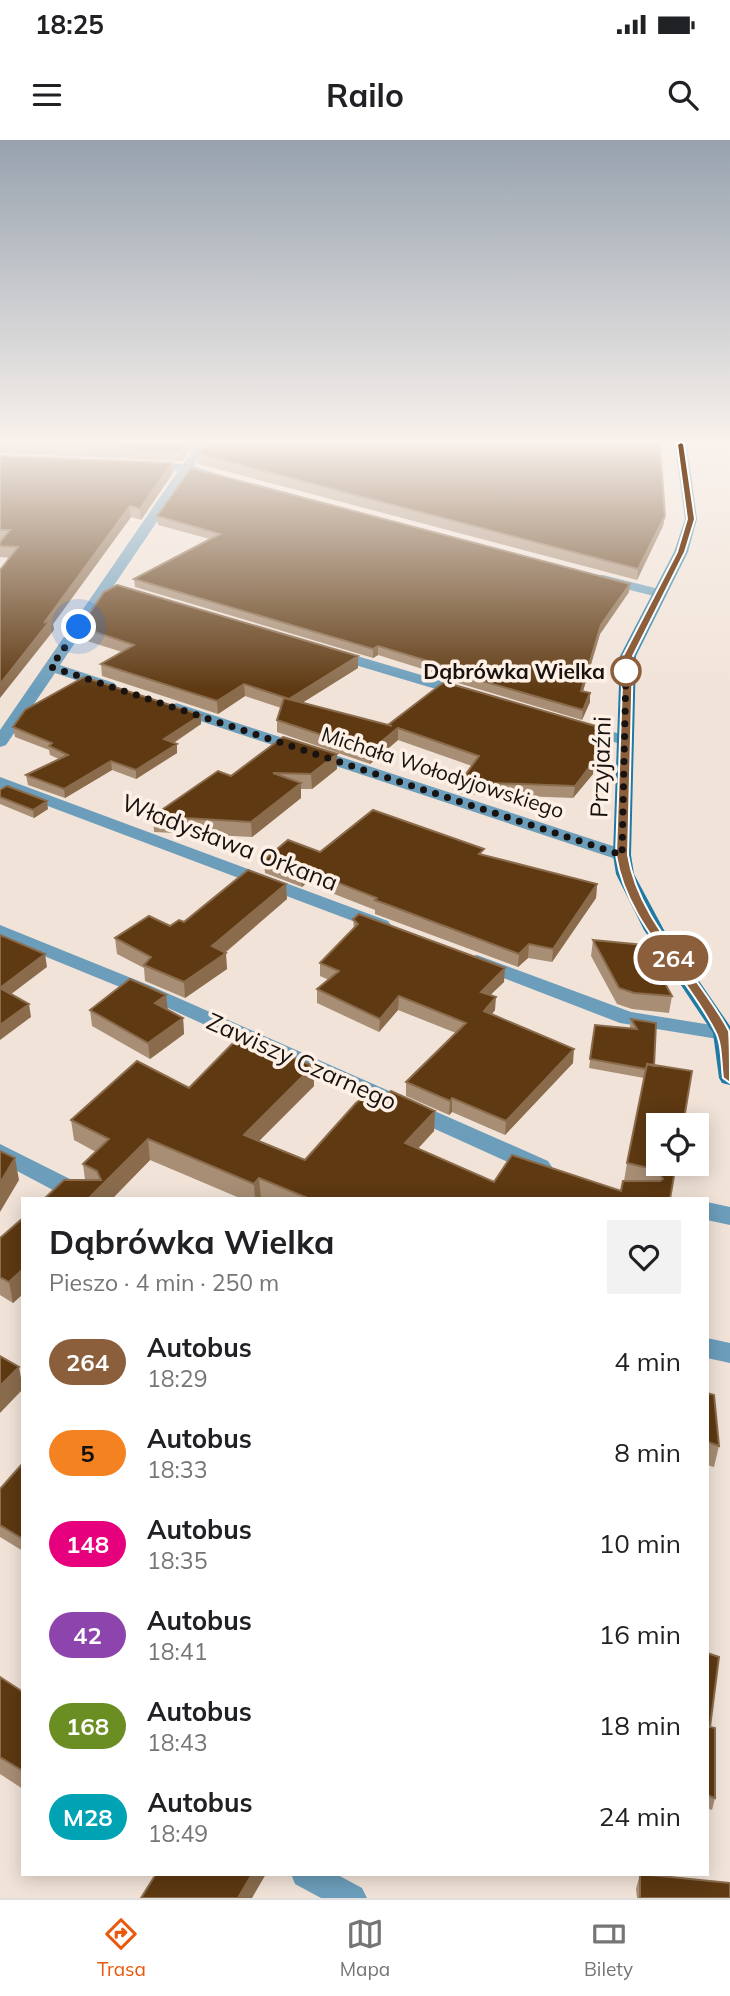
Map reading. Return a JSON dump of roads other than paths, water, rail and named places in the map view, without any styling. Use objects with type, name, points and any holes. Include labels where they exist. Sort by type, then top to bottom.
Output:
[{"type":"street","points":[[0,742],[51,667],[112,588],[150,526]]},
{"type":"street","name":"Przyjaźni","points":[[689,526],[681,552],[628,656],[622,855],[625,874],[654,930],[724,1033],[730,1078]]},
{"type":"street","points":[[586,575],[658,593]]},
{"type":"street","points":[[314,648],[485,699]]},
{"type":"street","points":[[51,667],[129,693]]},
{"type":"street","name":"Michała Wołodyjowskiego","points":[[155,702],[622,855]]},
{"type":"street","points":[[550,718],[624,740]]},
{"type":"street","name":"Władysława Orkana","points":[[0,782],[405,934]]},
{"type":"street","name":"Zawiszy Czarnego","points":[[0,931],[144,990],[559,1175]]},
{"type":"street","points":[[457,954],[627,1018],[724,1033]]},
{"type":"street","points":[[0,1152],[86,1197]]},
{"type":"street","points":[[709,1211],[730,1216]]},
{"type":"street","points":[[709,1348],[730,1353]]},
{"type":"lane","points":[[309,1876],[352,1898]]},
{"type":"place","name":"Dąbrówka Wielka","points":[[626,671]]}]
